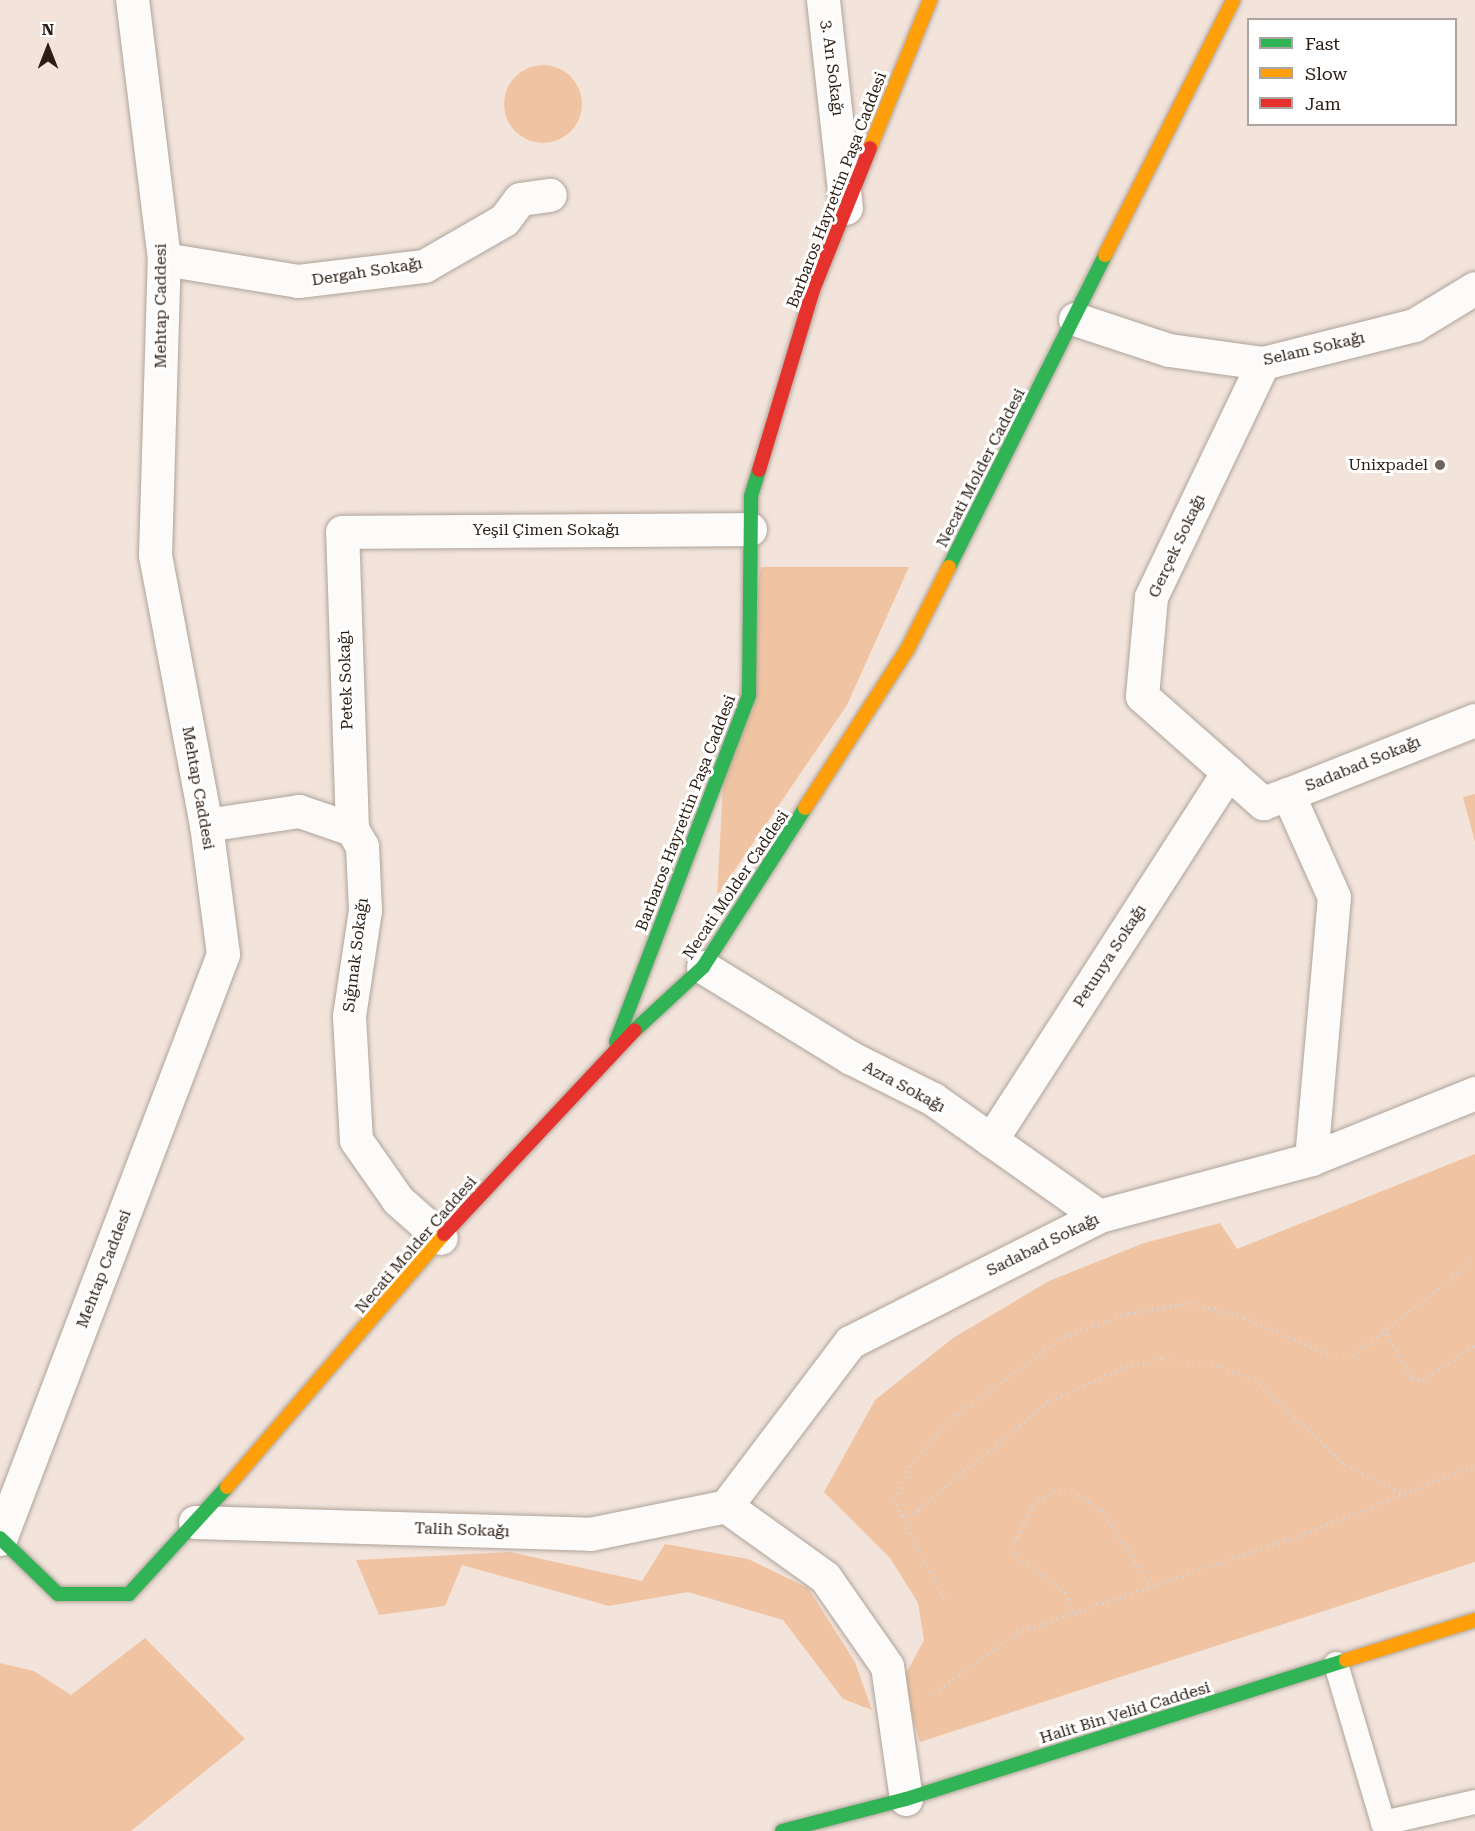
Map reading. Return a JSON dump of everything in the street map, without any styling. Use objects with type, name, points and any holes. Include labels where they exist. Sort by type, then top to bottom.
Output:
[{"type":"main road","name":"Barbaros Hayrettin Paşa Caddesi","points":[[614,1050],[749,695],[751,496],[813,290],[930,0]]},
{"type":"main road","name":"Necati Molder Caddesi","points":[[0,1539],[58,1594],[129,1594],[320,1385],[441,1238],[614,1050],[703,967],[907,650],[1233,0]]},
{"type":"main road","name":"Halit Bin Velid Caddesi","points":[[782,1831],[906,1800],[1475,1620]]},
{"type":"street","name":"Mehtap Caddesi","points":[[0,1539],[223,954],[206,825],[155,555],[164,259],[132,0]]},
{"type":"street","name":"3. Arı Sokağı","points":[[824,0],[846,207]]},
{"type":"street","name":"Dergah Sokağı","points":[[164,259],[298,281],[424,266],[504,220],[520,199],[550,195]]},
{"type":"street","name":"Selam Sokağı","points":[[1075,319],[1169,350],[1263,363],[1413,325],[1475,288]]},
{"type":"street","name":"Gerçek Sokağı","points":[[1263,363],[1151,597],[1142,696],[1263,803],[1288,794]]},
{"type":"street","name":"Yeşil Çimen Sokağı","points":[[342,532],[750,528]]},
{"type":"street","name":"Petek Sokağı","points":[[342,532],[352,829]]},
{"type":"street","name":"Sadabad Sokağı","points":[[726,1506],[850,1342],[1099,1216],[1311,1159],[1334,897],[1288,794],[1475,720]]},
{"type":"street","name":"Petunya Sokağı","points":[[991,1140],[1228,772]]},
{"type":"street","points":[[206,825],[299,811],[352,829]]},
{"type":"street","name":"Sığınak Sokağı","points":[[352,829],[362,846],[365,910],[348,1016],[357,1140],[398,1200],[441,1238]]},
{"type":"street","name":"Azra Sokağı","points":[[703,967],[851,1058],[933,1099],[1099,1216]]},
{"type":"street","points":[[1311,1159],[1475,1093]]},
{"type":"street","points":[[726,1506],[825,1577],[886,1666],[906,1800]]},
{"type":"street","name":"Talih Sokağı","points":[[195,1522],[590,1534],[726,1506]]},
{"type":"lane","points":[[1336,1664],[1383,1823],[1475,1802]]},
{"type":"path","points":[[945,1601],[895,1500],[910,1467],[947,1422],[1064,1337],[1128,1314],[1191,1303],[1244,1318],[1331,1356],[1353,1356],[1384,1329],[1474,1262]]},
{"type":"path","points":[[1384,1329],[1412,1380],[1423,1380],[1475,1346]]},
{"type":"path","points":[[902,1517],[955,1484],[1048,1402],[1128,1366],[1162,1359],[1218,1366],[1256,1381],[1343,1464],[1406,1495]]},
{"type":"path","points":[[894,1723],[1017,1632],[1406,1495],[1475,1466]]},
{"type":"path","points":[[1072,1611],[1066,1594],[1015,1554],[1014,1543],[1033,1506],[1053,1492],[1078,1495],[1101,1511],[1150,1586]]},
{"type":"shaded area","points":[[543,65],[558,68],[575,82],[582,104],[579,119],[565,136],[543,143],[528,140],[511,126],[504,104],[507,89],[521,72]]},
{"type":"shaded area","points":[[761,567],[909,567],[847,705],[717,896],[723,785]]},
{"type":"shaded area","points":[[1475,794],[1475,842],[1463,797]]},
{"type":"shaded area","points":[[1475,1154],[1475,1562],[920,1742],[902,1681],[924,1640],[918,1603],[890,1558],[824,1492],[875,1400],[953,1338],[1049,1281],[1144,1243],[1220,1223],[1237,1249]]},
{"type":"shaded area","points":[[665,1544],[748,1559],[808,1588],[855,1662],[872,1710],[843,1699],[783,1620],[688,1592],[609,1606],[462,1565],[445,1606],[379,1615],[356,1560],[510,1552],[642,1581]]},
{"type":"shaded area","points":[[145,1638],[245,1739],[131,1831],[0,1831],[0,1663],[34,1671],[71,1695]]},
{"type":"traffic: fast","points":[[949,567],[1105,255]]},
{"type":"traffic: fast","points":[[616,1042],[749,695],[751,496],[759,470]]},
{"type":"traffic: fast","points":[[635,1030],[703,967],[805,808]]},
{"type":"traffic: fast","points":[[0,1538],[58,1594],[129,1594],[227,1487]]},
{"type":"traffic: fast","points":[[782,1831],[906,1799],[1346,1660]]},
{"type":"traffic: slow","points":[[870,148],[930,0]]},
{"type":"traffic: slow","points":[[1105,255],[1233,0]]},
{"type":"traffic: slow","points":[[805,808],[907,650],[949,567]]},
{"type":"traffic: slow","points":[[227,1487],[444,1234]]},
{"type":"traffic: slow","points":[[1346,1660],[1475,1620]]},
{"type":"traffic: jam","points":[[759,470],[813,290],[870,148]]},
{"type":"traffic: jam","points":[[444,1234],[635,1030]]},
{"type":"place","name":"Unixpadel","points":[[1440,465]]}]
